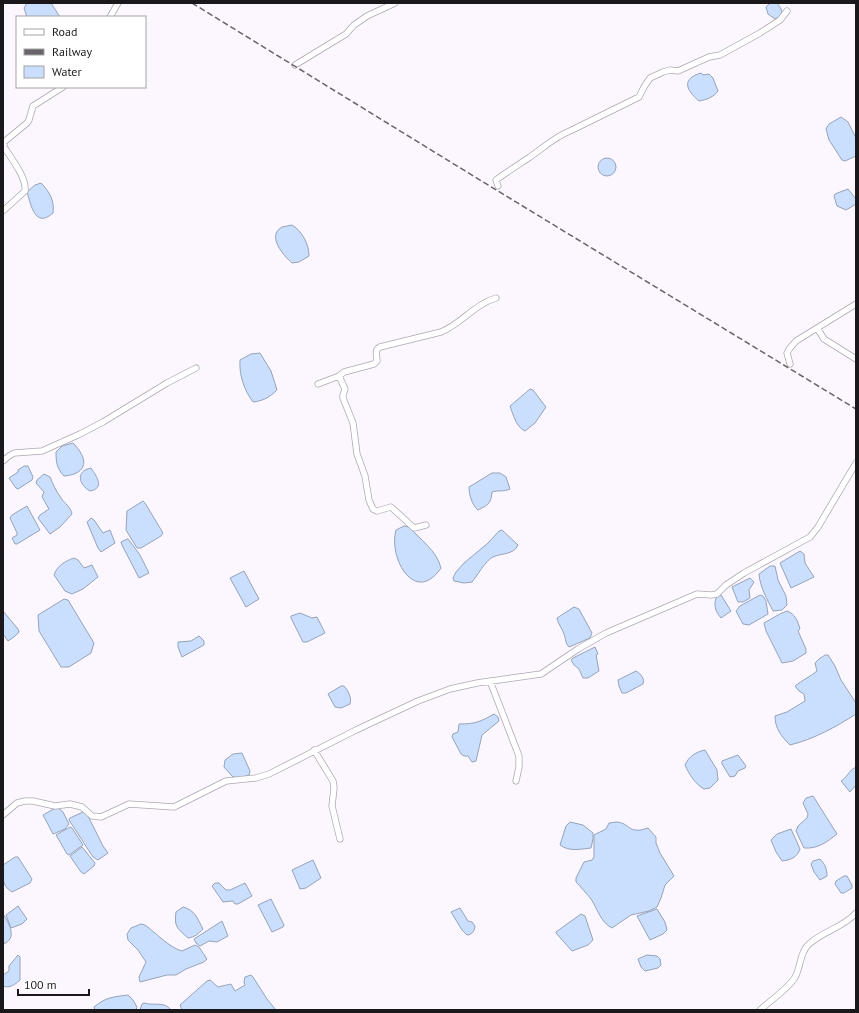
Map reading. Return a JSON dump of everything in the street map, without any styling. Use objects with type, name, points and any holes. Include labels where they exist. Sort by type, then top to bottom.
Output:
[{"type":"street","points":[[111,16],[118,3]]},
{"type":"street","points":[[295,65],[346,34],[368,16],[395,3]]},
{"type":"street","points":[[498,186],[496,180],[545,144],[563,133],[639,97],[650,78],[670,70],[678,71],[709,56],[720,55],[780,20],[787,11]]},
{"type":"street","points":[[3,211],[25,191],[26,186],[4,147],[4,142],[29,120],[33,106],[61,88]]},
{"type":"street","points":[[318,384],[344,372],[374,364],[376,361],[377,348],[450,329],[488,300],[496,298]]},
{"type":"street","points":[[790,364],[787,353],[796,341],[856,304]]},
{"type":"street","points":[[817,328],[828,342],[856,359]]},
{"type":"street","points":[[3,461],[14,453],[42,451],[80,434],[103,422],[167,383],[196,368]]},
{"type":"street","points":[[338,376],[345,389],[343,398],[353,423],[357,454],[365,476],[369,500],[373,509],[377,511],[391,507],[414,528],[426,525]]},
{"type":"street","points":[[3,815],[18,803],[25,801],[33,801],[55,806],[70,804],[82,807],[92,816],[101,817],[129,804],[174,807],[226,781],[256,778],[269,774],[314,750],[418,702],[450,689],[490,681],[541,674],[578,649],[606,633],[698,594],[717,594],[726,585],[744,573],[810,537],[856,463]]},
{"type":"street","points":[[490,681],[519,756],[519,768],[516,781]]},
{"type":"street","points":[[314,750],[333,781],[334,788],[332,806],[340,839]]},
{"type":"street","points":[[760,1010],[788,986],[794,978],[807,946],[824,934],[841,926],[856,913]]},
{"type":"water","points":[[27,3],[51,3],[59,16],[27,16],[24,8]]},
{"type":"water","points":[[770,3],[777,3],[782,12],[780,16],[775,19],[768,14],[766,7]]},
{"type":"water","points":[[701,73],[703,75],[709,74],[713,78],[718,91],[710,98],[699,101],[691,93],[688,82],[690,78]]},
{"type":"water","points":[[841,117],[848,122],[856,138],[856,156],[845,161],[842,160],[829,140],[826,129],[829,124]]},
{"type":"water","points":[[607,158],[613,161],[616,167],[613,173],[607,176],[601,173],[598,167],[601,161]]},
{"type":"water","points":[[41,183],[51,196],[53,204],[53,213],[42,218],[38,217],[32,209],[27,192],[35,185]]},
{"type":"water","points":[[848,189],[856,199],[856,204],[846,210],[837,206],[834,196],[835,194]]},
{"type":"water","points":[[292,225],[304,238],[308,247],[309,256],[299,262],[292,263],[278,246],[276,235],[282,227]]},
{"type":"water","points":[[260,353],[271,371],[277,390],[272,395],[260,401],[253,402],[243,382],[240,371],[240,360],[251,354]]},
{"type":"water","points":[[530,389],[533,390],[546,407],[535,423],[525,431],[519,427],[510,406]]},
{"type":"water","points":[[73,443],[82,455],[84,465],[78,472],[72,475],[64,476],[57,465],[56,452],[62,446]]},
{"type":"water","points":[[24,466],[28,466],[33,477],[32,480],[18,489],[9,478]]},
{"type":"water","points":[[91,468],[97,478],[98,485],[95,490],[90,491],[83,485],[80,478],[83,472]]},
{"type":"water","points":[[492,473],[500,473],[506,477],[510,489],[492,492],[491,499],[488,504],[478,510],[471,500],[469,487]]},
{"type":"water","points":[[44,474],[50,477],[62,500],[70,509],[72,514],[60,527],[50,534],[38,518],[49,509],[42,497],[44,492],[36,483],[37,480]]},
{"type":"water","points":[[143,501],[163,533],[161,536],[141,548],[137,548],[126,530],[127,511]]},
{"type":"water","points":[[27,506],[40,530],[15,544],[12,538],[17,535],[17,533],[10,518],[12,515]]},
{"type":"water","points":[[91,518],[103,533],[110,530],[115,543],[101,552],[87,522]]},
{"type":"water","points":[[404,526],[409,527],[432,551],[441,568],[431,578],[422,582],[413,580],[406,574],[396,553],[396,530]]},
{"type":"water","points":[[502,530],[518,545],[514,551],[490,559],[472,582],[464,583],[454,581],[453,578],[456,572],[464,563],[488,543],[499,531]]},
{"type":"water","points":[[127,539],[140,555],[149,573],[139,578],[121,542]]},
{"type":"water","points":[[800,551],[804,554],[805,563],[814,577],[791,588],[780,563]]},
{"type":"water","points":[[74,558],[78,560],[84,568],[92,565],[98,577],[83,589],[72,594],[65,591],[54,575],[62,564]]},
{"type":"water","points":[[770,566],[775,566],[778,580],[786,596],[787,605],[782,610],[773,611],[761,584],[759,574]]},
{"type":"water","points":[[244,571],[259,599],[246,607],[230,578]]},
{"type":"water","points":[[750,578],[754,582],[749,590],[750,598],[743,602],[738,602],[732,587]]},
{"type":"water","points":[[721,595],[731,611],[721,618],[717,613],[715,605],[717,596]]},
{"type":"water","points":[[760,595],[763,596],[766,601],[768,614],[749,625],[743,624],[736,611],[740,606]]},
{"type":"water","points":[[64,599],[68,600],[94,643],[91,653],[69,667],[61,667],[39,631],[38,615]]},
{"type":"water","points":[[574,607],[579,609],[592,633],[590,638],[569,647],[557,618]]},
{"type":"water","points":[[3,611],[19,632],[8,641],[3,634]]},
{"type":"water","points":[[787,611],[794,616],[797,621],[800,629],[798,631],[806,649],[806,653],[793,661],[782,663],[766,631],[764,623]]},
{"type":"water","points":[[300,613],[312,618],[317,617],[325,633],[307,642],[303,642],[291,618],[291,616]]},
{"type":"water","points":[[199,636],[204,641],[204,645],[182,657],[178,647],[178,642],[191,641]]},
{"type":"water","points":[[595,647],[598,654],[596,655],[599,671],[588,678],[583,678],[579,669],[571,660]]},
{"type":"water","points":[[825,655],[828,655],[841,680],[856,703],[856,714],[824,732],[790,745],[778,729],[775,716],[787,712],[805,701],[804,694],[795,686],[817,671],[815,663]]},
{"type":"water","points":[[636,671],[642,677],[643,684],[626,693],[622,693],[618,680]]},
{"type":"water","points":[[341,686],[344,686],[347,690],[350,697],[350,704],[341,708],[335,707],[328,694]]},
{"type":"water","points":[[494,714],[498,717],[499,721],[482,735],[476,761],[472,762],[468,756],[461,754],[452,737],[453,734],[458,732],[459,724],[477,722]]},
{"type":"water","points":[[705,750],[717,770],[718,780],[710,788],[704,789],[688,772],[685,765],[693,755]]},
{"type":"water","points":[[242,753],[250,771],[249,775],[241,778],[233,777],[224,767],[225,760],[233,754]]},
{"type":"water","points":[[738,755],[746,766],[738,771],[735,776],[730,777],[722,764],[722,761]]},
{"type":"water","points":[[856,767],[856,785],[850,792],[841,781],[851,770]]},
{"type":"water","points":[[813,796],[837,834],[818,846],[804,848],[796,831],[798,826],[807,818],[808,814],[803,803],[806,798]]},
{"type":"water","points":[[57,807],[63,812],[69,824],[65,829],[53,834],[43,815]]},
{"type":"water","points":[[83,812],[87,814],[108,853],[98,860],[93,857],[69,820],[70,818]]},
{"type":"water","points":[[570,822],[583,825],[593,833],[591,848],[567,849],[560,845],[566,826]]},
{"type":"water","points":[[617,822],[635,830],[648,828],[656,837],[656,843],[660,853],[674,876],[665,885],[657,907],[649,911],[631,915],[612,928],[602,919],[591,899],[576,882],[576,878],[584,862],[592,860],[594,857],[594,835],[606,829],[609,823]]},
{"type":"water","points":[[70,827],[83,845],[69,855],[56,835]]},
{"type":"water","points":[[791,829],[800,849],[797,855],[793,858],[782,861],[771,840],[777,834]]},
{"type":"water","points":[[82,847],[95,863],[94,866],[84,874],[70,856]]},
{"type":"water","points":[[15,857],[18,857],[32,879],[30,883],[12,892],[4,884],[3,865]]},
{"type":"water","points":[[820,859],[827,871],[827,876],[820,880],[814,872],[811,864],[813,861]]},
{"type":"water","points":[[313,860],[321,878],[306,888],[300,889],[292,870]]},
{"type":"water","points":[[844,876],[847,876],[852,888],[844,893],[841,893],[835,884],[836,881]]},
{"type":"water","points":[[215,883],[219,883],[226,890],[230,890],[245,883],[252,896],[238,904],[235,904],[233,901],[223,902],[212,886]]},
{"type":"water","points":[[271,899],[284,925],[283,927],[272,932],[258,905]]},
{"type":"water","points":[[18,906],[27,919],[22,924],[11,928],[6,915]]},
{"type":"water","points":[[183,907],[193,912],[203,929],[190,938],[181,932],[175,921],[176,912]]},
{"type":"water","points":[[460,908],[468,921],[472,922],[475,926],[473,932],[469,935],[462,930],[451,912]]},
{"type":"water","points":[[657,909],[665,922],[667,930],[663,934],[650,940],[637,916]]},
{"type":"water","points":[[3,914],[10,926],[11,935],[8,942],[3,944]]},
{"type":"water","points":[[581,914],[585,916],[593,940],[588,945],[572,951],[556,932]]},
{"type":"water","points":[[222,921],[228,936],[217,942],[209,941],[200,946],[196,943],[194,939]]},
{"type":"water","points":[[141,924],[145,925],[168,944],[182,951],[195,945],[199,947],[207,959],[204,962],[186,969],[176,975],[167,975],[140,982],[139,977],[146,962],[138,950],[128,940],[127,934],[131,928]]},
{"type":"water","points":[[18,955],[20,957],[20,980],[10,986],[5,987],[3,986],[3,975],[9,971],[9,966]]},
{"type":"water","points":[[647,955],[657,956],[660,959],[661,965],[658,968],[645,971],[641,967],[638,959]]},
{"type":"water","points":[[251,975],[276,1010],[182,1010],[180,1005],[207,981],[210,980],[218,987],[231,984],[235,991],[245,985],[245,977]]},
{"type":"water","points":[[128,995],[137,1007],[136,1010],[95,1010],[94,1007],[106,999]]},
{"type":"water","points":[[142,1004],[166,1006],[171,1010],[140,1010]]},
{"type":"railway","points":[[192,3],[856,409]]}]
